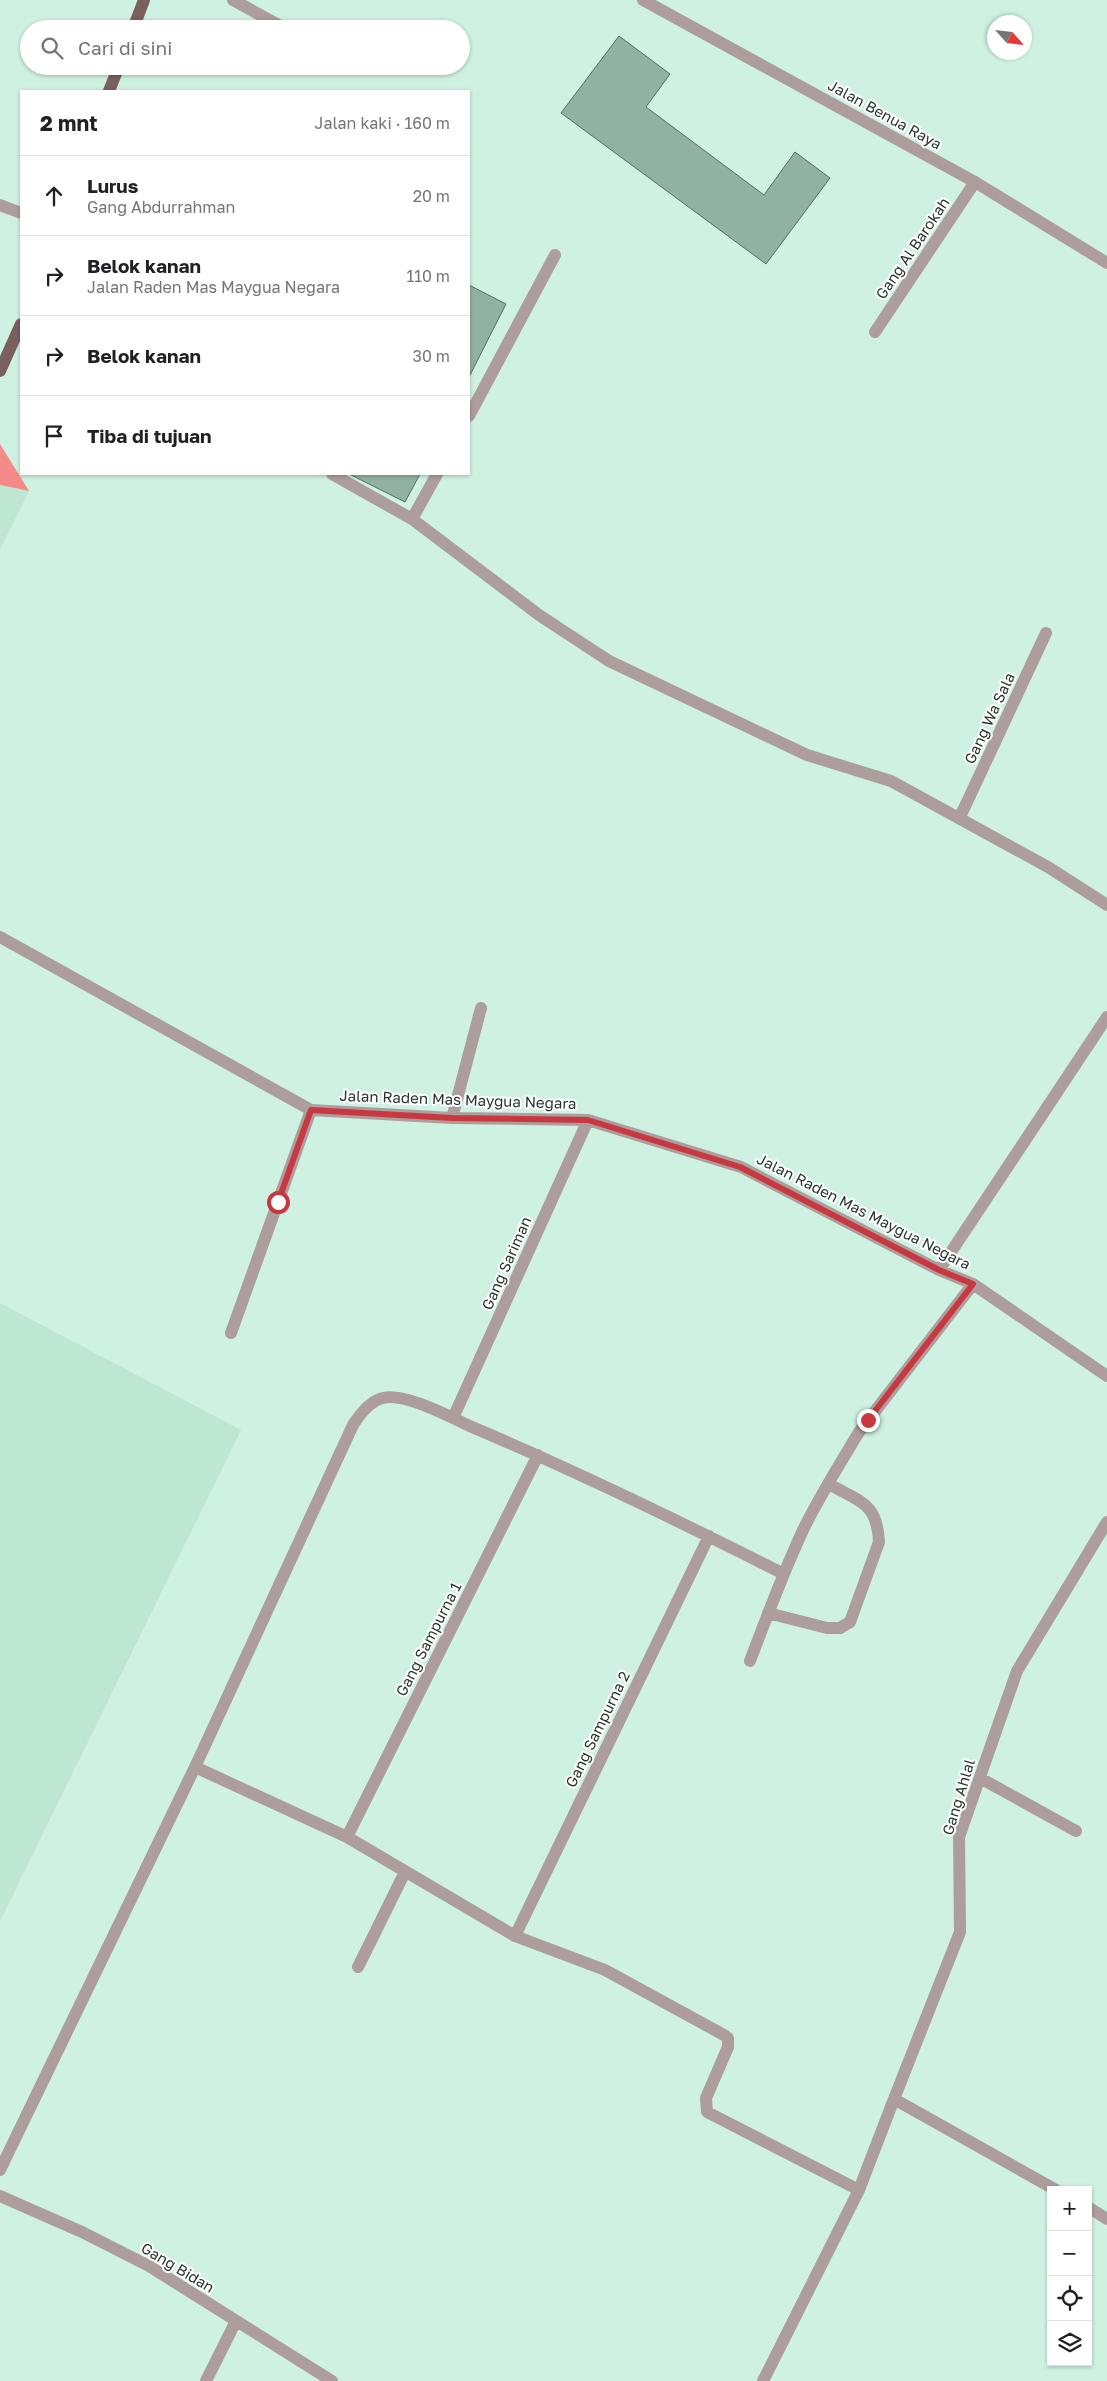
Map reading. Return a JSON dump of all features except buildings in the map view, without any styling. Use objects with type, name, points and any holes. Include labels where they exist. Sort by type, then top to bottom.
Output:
[{"type":"main road","points":[[136,20],[144,0]]},
{"type":"main road","points":[[109,90],[115,75]]},
{"type":"main road","points":[[0,371],[20,330]]},
{"type":"street","points":[[233,0],[270,20]]},
{"type":"street","name":"Jalan Benua Raya","points":[[643,0],[975,182],[1107,263]]},
{"type":"street","name":"Gang Al Barokah","points":[[875,332],[975,182]]},
{"type":"street","points":[[0,205],[20,213]]},
{"type":"street","points":[[470,414],[555,254]]},
{"type":"street","points":[[334,475],[412,519],[538,615],[609,661],[807,755],[891,781],[960,817],[1048,867],[1107,906]]},
{"type":"street","points":[[412,519],[436,475]]},
{"type":"street","name":"Gang Wa Sala","points":[[960,817],[1046,633]]},
{"type":"street","name":"Jalan Raden Mas Maygua Negara","points":[[0,937],[311,1110],[452,1118],[588,1120],[740,1167],[939,1270],[973,1284],[1107,1376]]},
{"type":"street","points":[[452,1118],[481,1008]]},
{"type":"street","points":[[939,1270],[1107,1017]]},
{"type":"street","points":[[231,1332],[311,1110]]},
{"type":"street","name":"Gang Sariman","points":[[453,1418],[588,1120]]},
{"type":"street","points":[[750,1661],[806,1524],[859,1432],[973,1284]]},
{"type":"street","points":[[0,2170],[195,1767],[349,1433],[362,1412],[384,1397],[402,1398],[538,1455],[709,1536],[784,1574]]},
{"type":"street","name":"Gang Sampurna 1","points":[[347,1837],[538,1455]]},
{"type":"street","points":[[768,1613],[827,1628],[840,1628],[850,1622],[879,1542],[877,1522],[869,1506],[829,1484]]},
{"type":"street","name":"Gang Ahlal","points":[[764,2381],[859,2190],[960,1932],[959,1837],[1017,1671],[1107,1522]]},
{"type":"street","name":"Gang Sampurna 2","points":[[515,1936],[709,1536]]},
{"type":"street","points":[[195,1767],[347,1837],[515,1936],[605,1970],[724,2035],[728,2038],[728,2047],[706,2098],[707,2112],[859,2190]]},
{"type":"street","points":[[980,1778],[1076,1832]]},
{"type":"street","points":[[358,1967],[405,1872]]},
{"type":"street","points":[[894,2099],[1049,2186]]},
{"type":"street","name":"Gang Bidan","points":[[0,2196],[82,2232],[149,2266],[332,2381]]},
{"type":"street","points":[[1092,2210],[1107,2219]]},
{"type":"street","points":[[206,2381],[236,2321]]},
{"type":"shaded area","points":[[0,444],[29,491],[0,485]]},
{"type":"shaded area","points":[[0,485],[29,491],[0,549]]},
{"type":"shaded area","points":[[0,1303],[241,1430],[0,1921]]},
{"type":"route","points":[[278,1202],[311,1110],[452,1118],[588,1120],[740,1167],[939,1270],[973,1284],[868,1420]]}]
